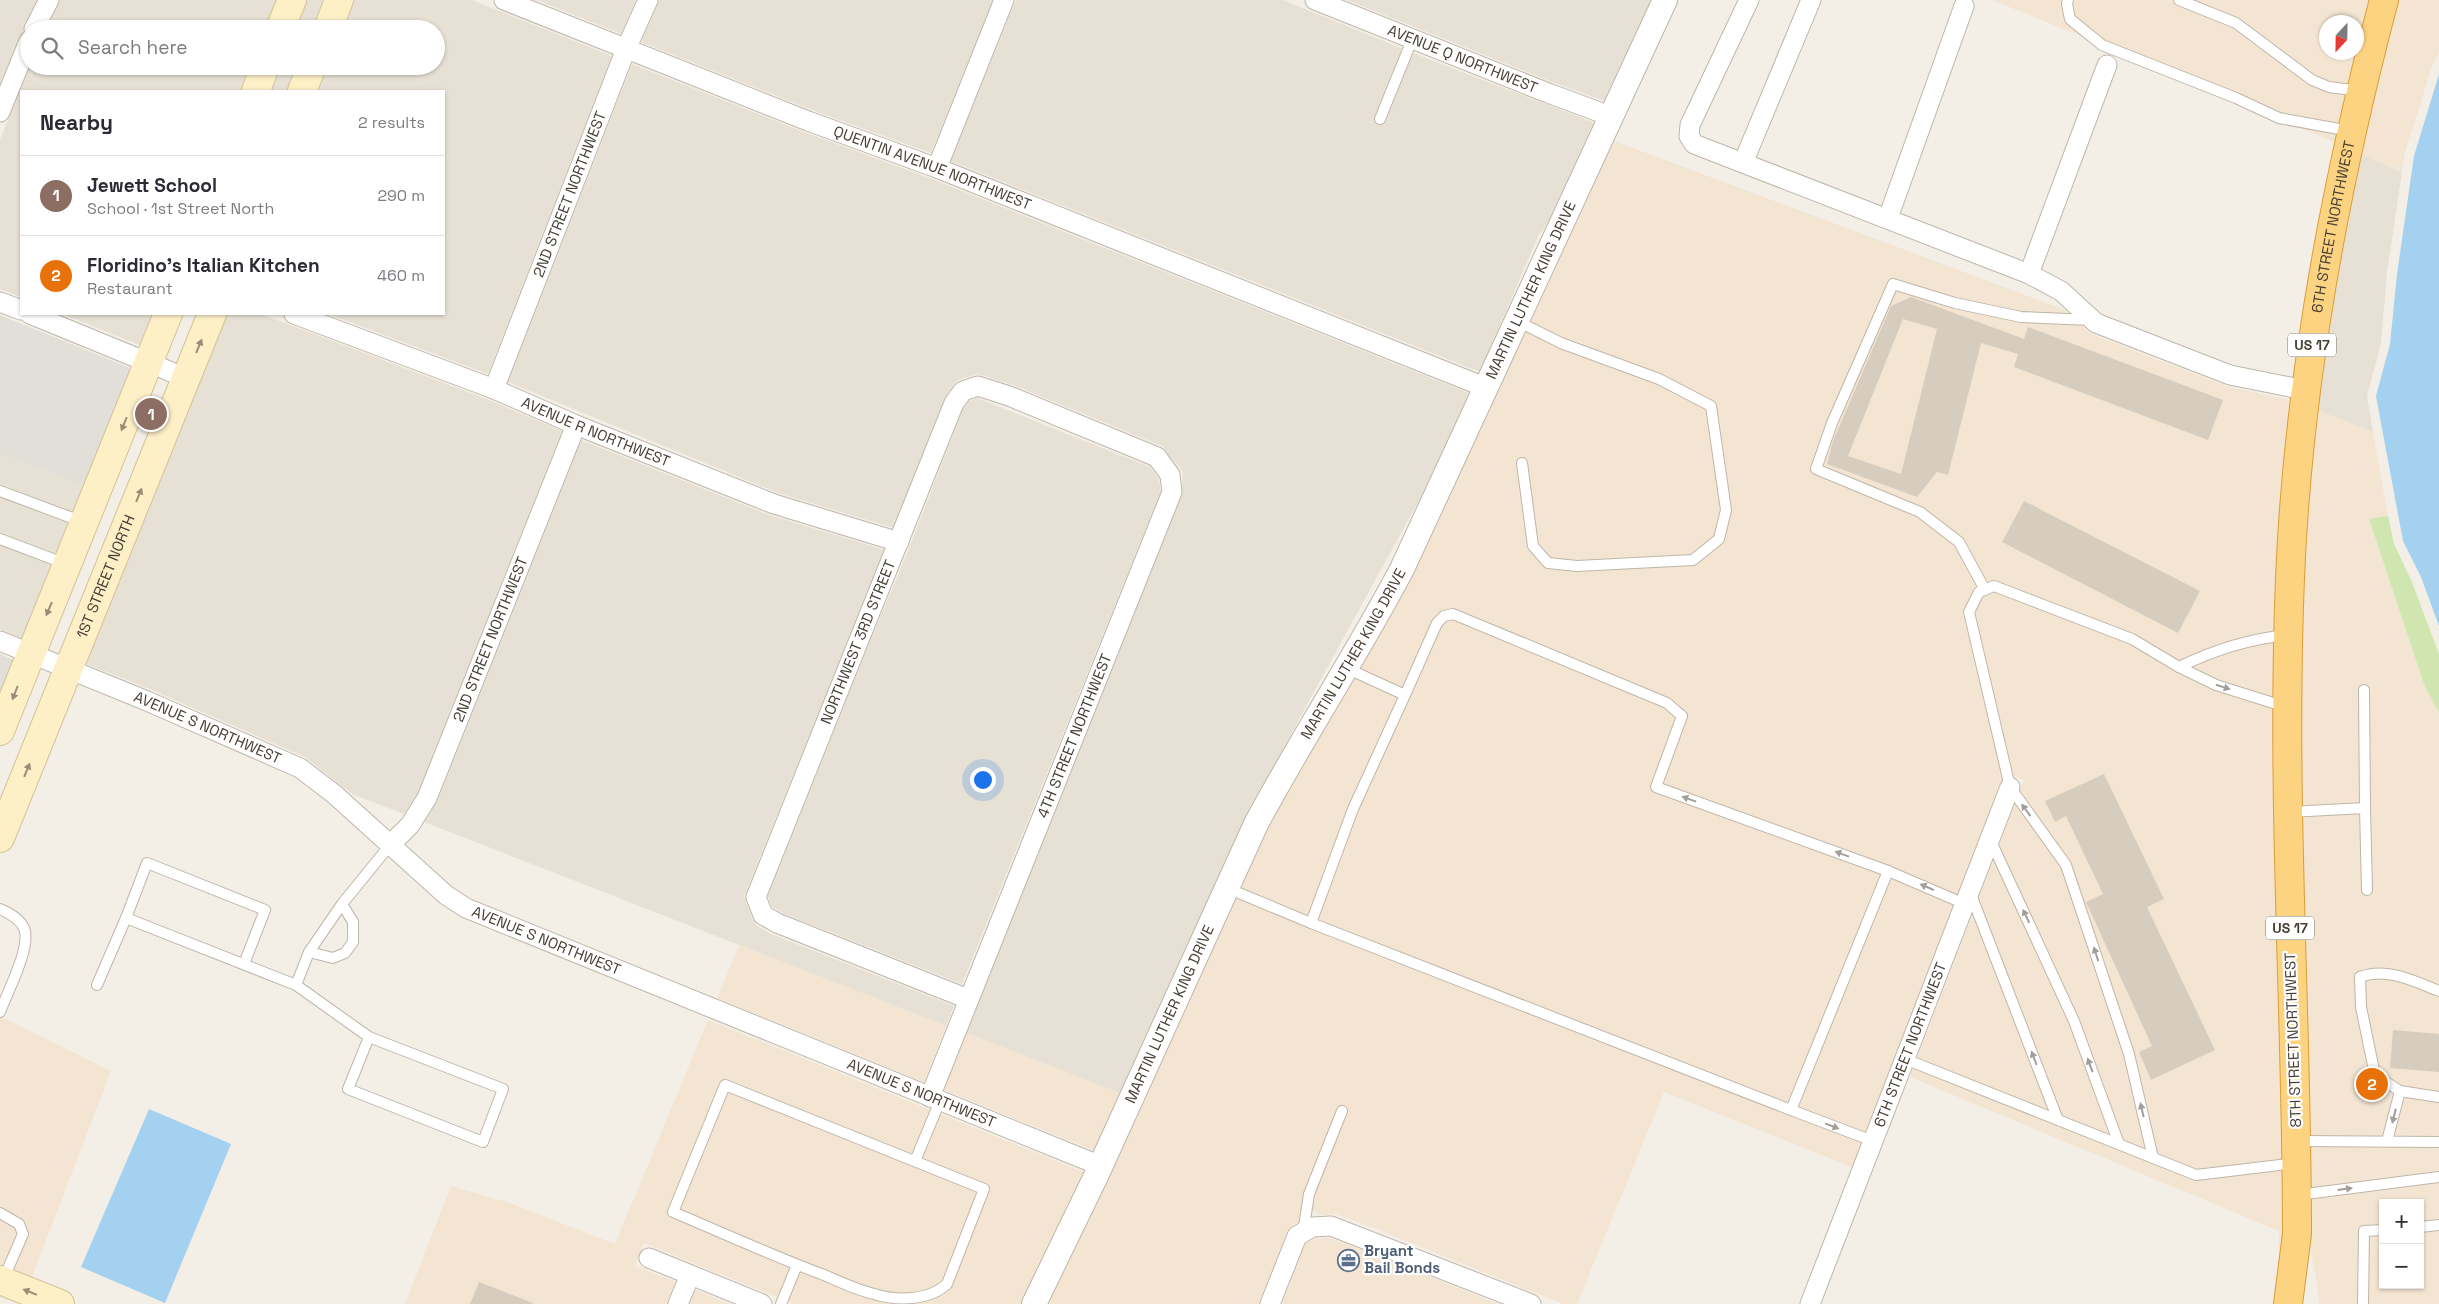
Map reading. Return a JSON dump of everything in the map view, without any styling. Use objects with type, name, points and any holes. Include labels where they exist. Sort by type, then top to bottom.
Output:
[{"type":"highway","name":"6TH STREET NORTHWEST","points":[[2287,702],[2288,635],[2296,480],[2305,390],[2329,239],[2360,91],[2384,0]]},
{"type":"highway","name":"8TH STREET NORTHWEST","points":[[2287,702],[2297,1196],[2297,1234],[2288,1304]]},
{"type":"highway","name":"8TH STREET NORTHWEST","points":[[2297,1234],[2308,1304]]},
{"type":"main road","points":[[284,20],[292,0]]},
{"type":"main road","points":[[331,20],[339,0]]},
{"type":"main road","points":[[256,90],[262,75]]},
{"type":"main road","points":[[302,90],[308,75]]},
{"type":"main road","points":[[0,731],[168,315]]},
{"type":"main road","name":"1ST STREET NORTH","points":[[0,838],[212,315]]},
{"type":"main road","points":[[1,1281],[60,1304]]},
{"type":"street","points":[[38,20],[48,0]]},
{"type":"street","name":"QUENTIN AVENUE NORTHWEST","points":[[504,0],[808,121],[937,168],[1487,388]]},
{"type":"street","name":"2ND STREET NORTHWEST","points":[[494,389],[626,49],[648,0]]},
{"type":"street","points":[[937,168],[1004,0]]},
{"type":"street","name":"AVENUE Q NORTHWEST","points":[[1315,0],[1412,40],[1610,116]]},
{"type":"street","name":"MARTIN LUTHER KING DRIVE","points":[[1034,1304],[1101,1166],[1256,824],[1286,768],[1402,570],[1665,0]]},
{"type":"street","points":[[1749,0],[1690,124],[1689,136],[1694,144],[2029,274],[2061,291],[2092,320],[2230,375],[2305,390]]},
{"type":"street","points":[[1743,163],[1811,0]]},
{"type":"street","points":[[1888,218],[1964,6]]},
{"type":"street","points":[[0,112],[20,62]]},
{"type":"street","points":[[2029,274],[2107,65]]},
{"type":"street","points":[[0,302],[20,310]]},
{"type":"street","points":[[32,315],[186,378]]},
{"type":"street","name":"AVENUE R NORTHWEST","points":[[297,315],[494,389],[576,425],[774,504],[899,542]]},
{"type":"street","name":"4TH STREET NORTHWEST","points":[[935,1099],[968,999],[1172,492],[1170,475],[1157,457],[1009,396],[978,386],[970,388]]},
{"type":"street","name":"NORTHWEST 3RD STREET","points":[[968,999],[776,924],[763,915],[756,897],[954,403],[963,391],[970,388]]},
{"type":"street","name":"2ND STREET NORTHWEST","points":[[390,845],[410,825],[427,798],[576,425]]},
{"type":"street","name":"AVENUE S NORTHWEST","points":[[0,641],[67,670],[147,701],[300,768],[334,794],[446,895],[466,908],[1101,1166]]},
{"type":"street","name":"6TH STREET NORTHWEST","points":[[1810,1304],[2010,788]]},
{"type":"street","points":[[1270,1304],[1297,1236],[1307,1230],[1331,1226],[1531,1304]]},
{"type":"street","points":[[649,1258],[762,1304]]},
{"type":"street","points":[[678,1304],[690,1275]]},
{"type":"lane","points":[[2068,0],[2070,19],[2102,46],[2236,98],[2279,118],[2351,131]]},
{"type":"lane","points":[[2179,0],[2236,23],[2312,80],[2329,87],[2360,91]]},
{"type":"lane","points":[[1380,119],[1412,40]]},
{"type":"lane","points":[[1985,590],[1959,542],[1920,512],[1816,469],[1832,423],[1893,284],[1955,303],[2021,317],[2092,320]]},
{"type":"lane","points":[[1517,322],[1561,343],[1659,379],[1711,406],[1726,510],[1719,539],[1693,560],[1577,566],[1548,563],[1533,546],[1522,463]]},
{"type":"lane","points":[[0,491],[84,522]]},
{"type":"lane","points":[[0,539],[67,565]]},
{"type":"lane","points":[[2153,1158],[2129,1054],[2066,865],[2010,788],[1970,612],[1979,592],[1994,586],[2132,639],[2178,667],[2216,685],[2287,702]]},
{"type":"lane","points":[[1310,922],[1353,809],[1437,623],[1444,616],[1454,614],[1667,703],[1682,716],[1656,787],[1968,898],[2058,1120]]},
{"type":"lane","points":[[2178,667],[2208,653],[2258,638],[2288,635]]},
{"type":"lane","points":[[1346,668],[1405,696]]},
{"type":"lane","points":[[2364,690],[2367,890]]},
{"type":"lane","points":[[2288,812],[2365,808]]},
{"type":"lane","points":[[1990,839],[2074,1020],[2119,1144]]},
{"type":"lane","points":[[296,985],[309,952],[342,904],[390,845]]},
{"type":"lane","points":[[98,985],[147,864],[265,910],[244,964]]},
{"type":"lane","points":[[1791,1110],[1888,871]]},
{"type":"lane","points":[[1227,888],[1874,1142]]},
{"type":"lane","points":[[309,952],[333,958],[346,953],[353,942],[353,922],[342,904]]},
{"type":"lane","points":[[0,909],[14,915],[24,928],[26,941],[22,957],[0,1012]]},
{"type":"lane","points":[[126,918],[296,985],[369,1037],[503,1089],[484,1142],[348,1089],[369,1037]]},
{"type":"lane","points":[[2439,991],[2397,975],[2374,972],[2360,977],[2361,1007],[2375,1075],[2400,1091],[2439,1096]]},
{"type":"lane","points":[[1905,1059],[2196,1175],[2296,1152],[2388,1141],[2439,1142]]},
{"type":"lane","points":[[725,1085],[984,1189],[946,1284],[940,1291],[921,1297],[907,1298],[875,1295],[797,1265],[672,1212],[725,1085]]},
{"type":"lane","points":[[2388,1141],[2400,1091]]},
{"type":"lane","points":[[915,1161],[935,1099]]},
{"type":"lane","points":[[1307,1230],[1309,1194],[1342,1112]]},
{"type":"lane","points":[[2297,1196],[2439,1177]]},
{"type":"lane","points":[[0,1213],[19,1224],[23,1234],[1,1281]]},
{"type":"lane","points":[[2424,1227],[2439,1225]]},
{"type":"lane","points":[[2363,1304],[2364,1231],[2379,1230]]},
{"type":"lane","points":[[782,1304],[797,1265]]},
{"type":"shaded area","points":[[0,0],[37,0],[28,20],[20,20],[20,38],[0,83]]},
{"type":"shaded area","points":[[60,0],[281,0],[273,20],[50,20]]},
{"type":"shaded area","points":[[304,0],[327,0],[319,20],[296,20]]},
{"type":"shaded area","points":[[350,0],[472,0],[612,56],[488,374],[331,315],[445,315],[445,90],[314,90],[320,75],[445,75],[445,20],[342,20]]},
{"type":"shaded area","points":[[537,0],[636,0],[621,34]]},
{"type":"shaded area","points":[[659,0],[993,0],[931,153],[812,110],[641,42]]},
{"type":"shaded area","points":[[1016,0],[1283,0],[1423,57],[1595,123],[1553,217],[1539,234],[1480,372],[951,161]]},
{"type":"shaded area","points":[[1347,0],[1653,0],[1605,101],[1552,82]]},
{"type":"shaded area","points":[[1992,0],[2373,0],[2364,37],[2364,15],[2319,15],[2319,60],[2358,60],[2338,144],[2183,77]]},
{"type":"shaded area","points":[[2395,0],[2439,0],[2439,52],[2433,63],[2405,153],[2402,172],[2358,153]]},
{"type":"shaded area","points":[[632,64],[804,132],[932,179],[1471,394],[1445,453],[1304,710],[1247,820],[1122,1094],[966,1033],[1181,496],[1183,472],[1162,446],[1013,385],[978,374],[957,380],[944,399],[894,528],[778,493],[508,382]]},
{"type":"shaded area","points":[[26,75],[250,75],[244,90],[20,90]]},
{"type":"shaded area","points":[[273,75],[297,75],[291,90],[267,90]]},
{"type":"shaded area","points":[[20,91],[20,297],[0,289],[0,140]]},
{"type":"shaded area","points":[[1612,140],[2063,309],[2091,334],[2226,386],[2293,401],[2286,1225],[2278,1293],[2279,1231],[1910,1077],[2024,780],[2005,773],[1852,1167],[1664,1092],[1577,1304],[1563,1304],[1366,1225],[1335,1214],[1318,1215],[1316,1211],[1292,1226],[1287,1232],[1259,1304],[1046,1304],[1266,829],[1411,574]]},
{"type":"shaded area","points":[[2358,153],[2402,172],[2387,273],[2381,343],[2367,396],[2373,432],[2314,409]]},
{"type":"shaded area","points":[[0,315],[135,370],[87,487],[0,454]]},
{"type":"shaded area","points":[[65,315],[157,315],[144,347]]},
{"type":"shaded area","points":[[224,315],[264,315],[489,400],[562,431],[418,793],[404,814],[352,794],[305,757],[152,690],[82,662]]},
{"type":"shaded area","points":[[977,398],[1150,467],[1159,480],[1161,491],[962,984],[782,913],[772,907],[768,896],[906,556],[963,409],[969,401]]},
{"type":"shaded area","points":[[2314,409],[2373,432],[2388,516],[2369,520],[2424,684],[2439,713],[2439,1304],[2320,1304],[2308,1232],[2300,914],[2300,577]]},
{"type":"shaded area","points":[[581,440],[769,515],[885,550],[744,896],[757,926],[771,934],[954,1006],[946,1026],[424,822],[437,802]]},
{"type":"shaded area","points":[[0,454],[87,487],[25,639],[0,629]]},
{"type":"shaded area","points":[[0,654],[16,661],[0,702]]},
{"type":"shaded area","points":[[739,945],[946,1026],[924,1082],[717,998]]},
{"type":"shaded area","points":[[0,1016],[111,1071],[26,1292],[0,1282]]},
{"type":"shaded area","points":[[708,1020],[1086,1173],[1023,1304],[794,1304],[644,1243],[635,1266],[676,1282],[667,1304],[405,1304],[451,1186],[510,1203],[615,1244]]},
{"type":"shaded area","points":[[966,1033],[1122,1094],[1096,1151],[944,1090]]},
{"type":"shaded area","points":[[1329,1238],[1498,1304],[1282,1304],[1305,1244],[1314,1239]]},
{"type":"shaded area","points":[[695,1290],[730,1304],[690,1304]]},
{"type":"green space","points":[[2388,516],[2394,544],[2412,582],[2439,654],[2439,713],[2424,684],[2369,519]]},
{"type":"water","points":[[2439,74],[2439,626],[2421,577],[2403,541],[2376,396],[2390,344],[2397,274],[2414,156]]},
{"type":"water","points":[[149,1109],[231,1144],[165,1303],[81,1267]]},
{"type":"building","points":[[1911,297],[2024,339],[2028,327],[2223,400],[2208,440],[2014,367],[2018,354],[1981,343],[1948,475],[1937,472],[1917,497],[1827,464],[1833,441],[1891,306]],"holes":[[[1903,319],[1937,329],[1901,474],[1848,456]]]},
{"type":"building","points":[[2024,501],[2200,591],[2178,633],[2002,542]]},
{"type":"building","points":[[2104,774],[2164,899],[2147,907],[2215,1050],[2151,1080],[2139,1052],[2152,1046],[2086,902],[2103,894],[2066,816],[2055,822],[2045,801]]},
{"type":"building","points":[[2393,1030],[2439,1034],[2439,1072],[2390,1068]]},
{"type":"building","points":[[479,1282],[533,1303],[470,1304]]},
{"type":"place","name":"Jewett School","points":[[151,414]]},
{"type":"place","name":"Floridino’s Italian Kitchen","points":[[2372,1084]]},
{"type":"place","name":"Bryant Bail Bonds","points":[[1348,1260]]}]
